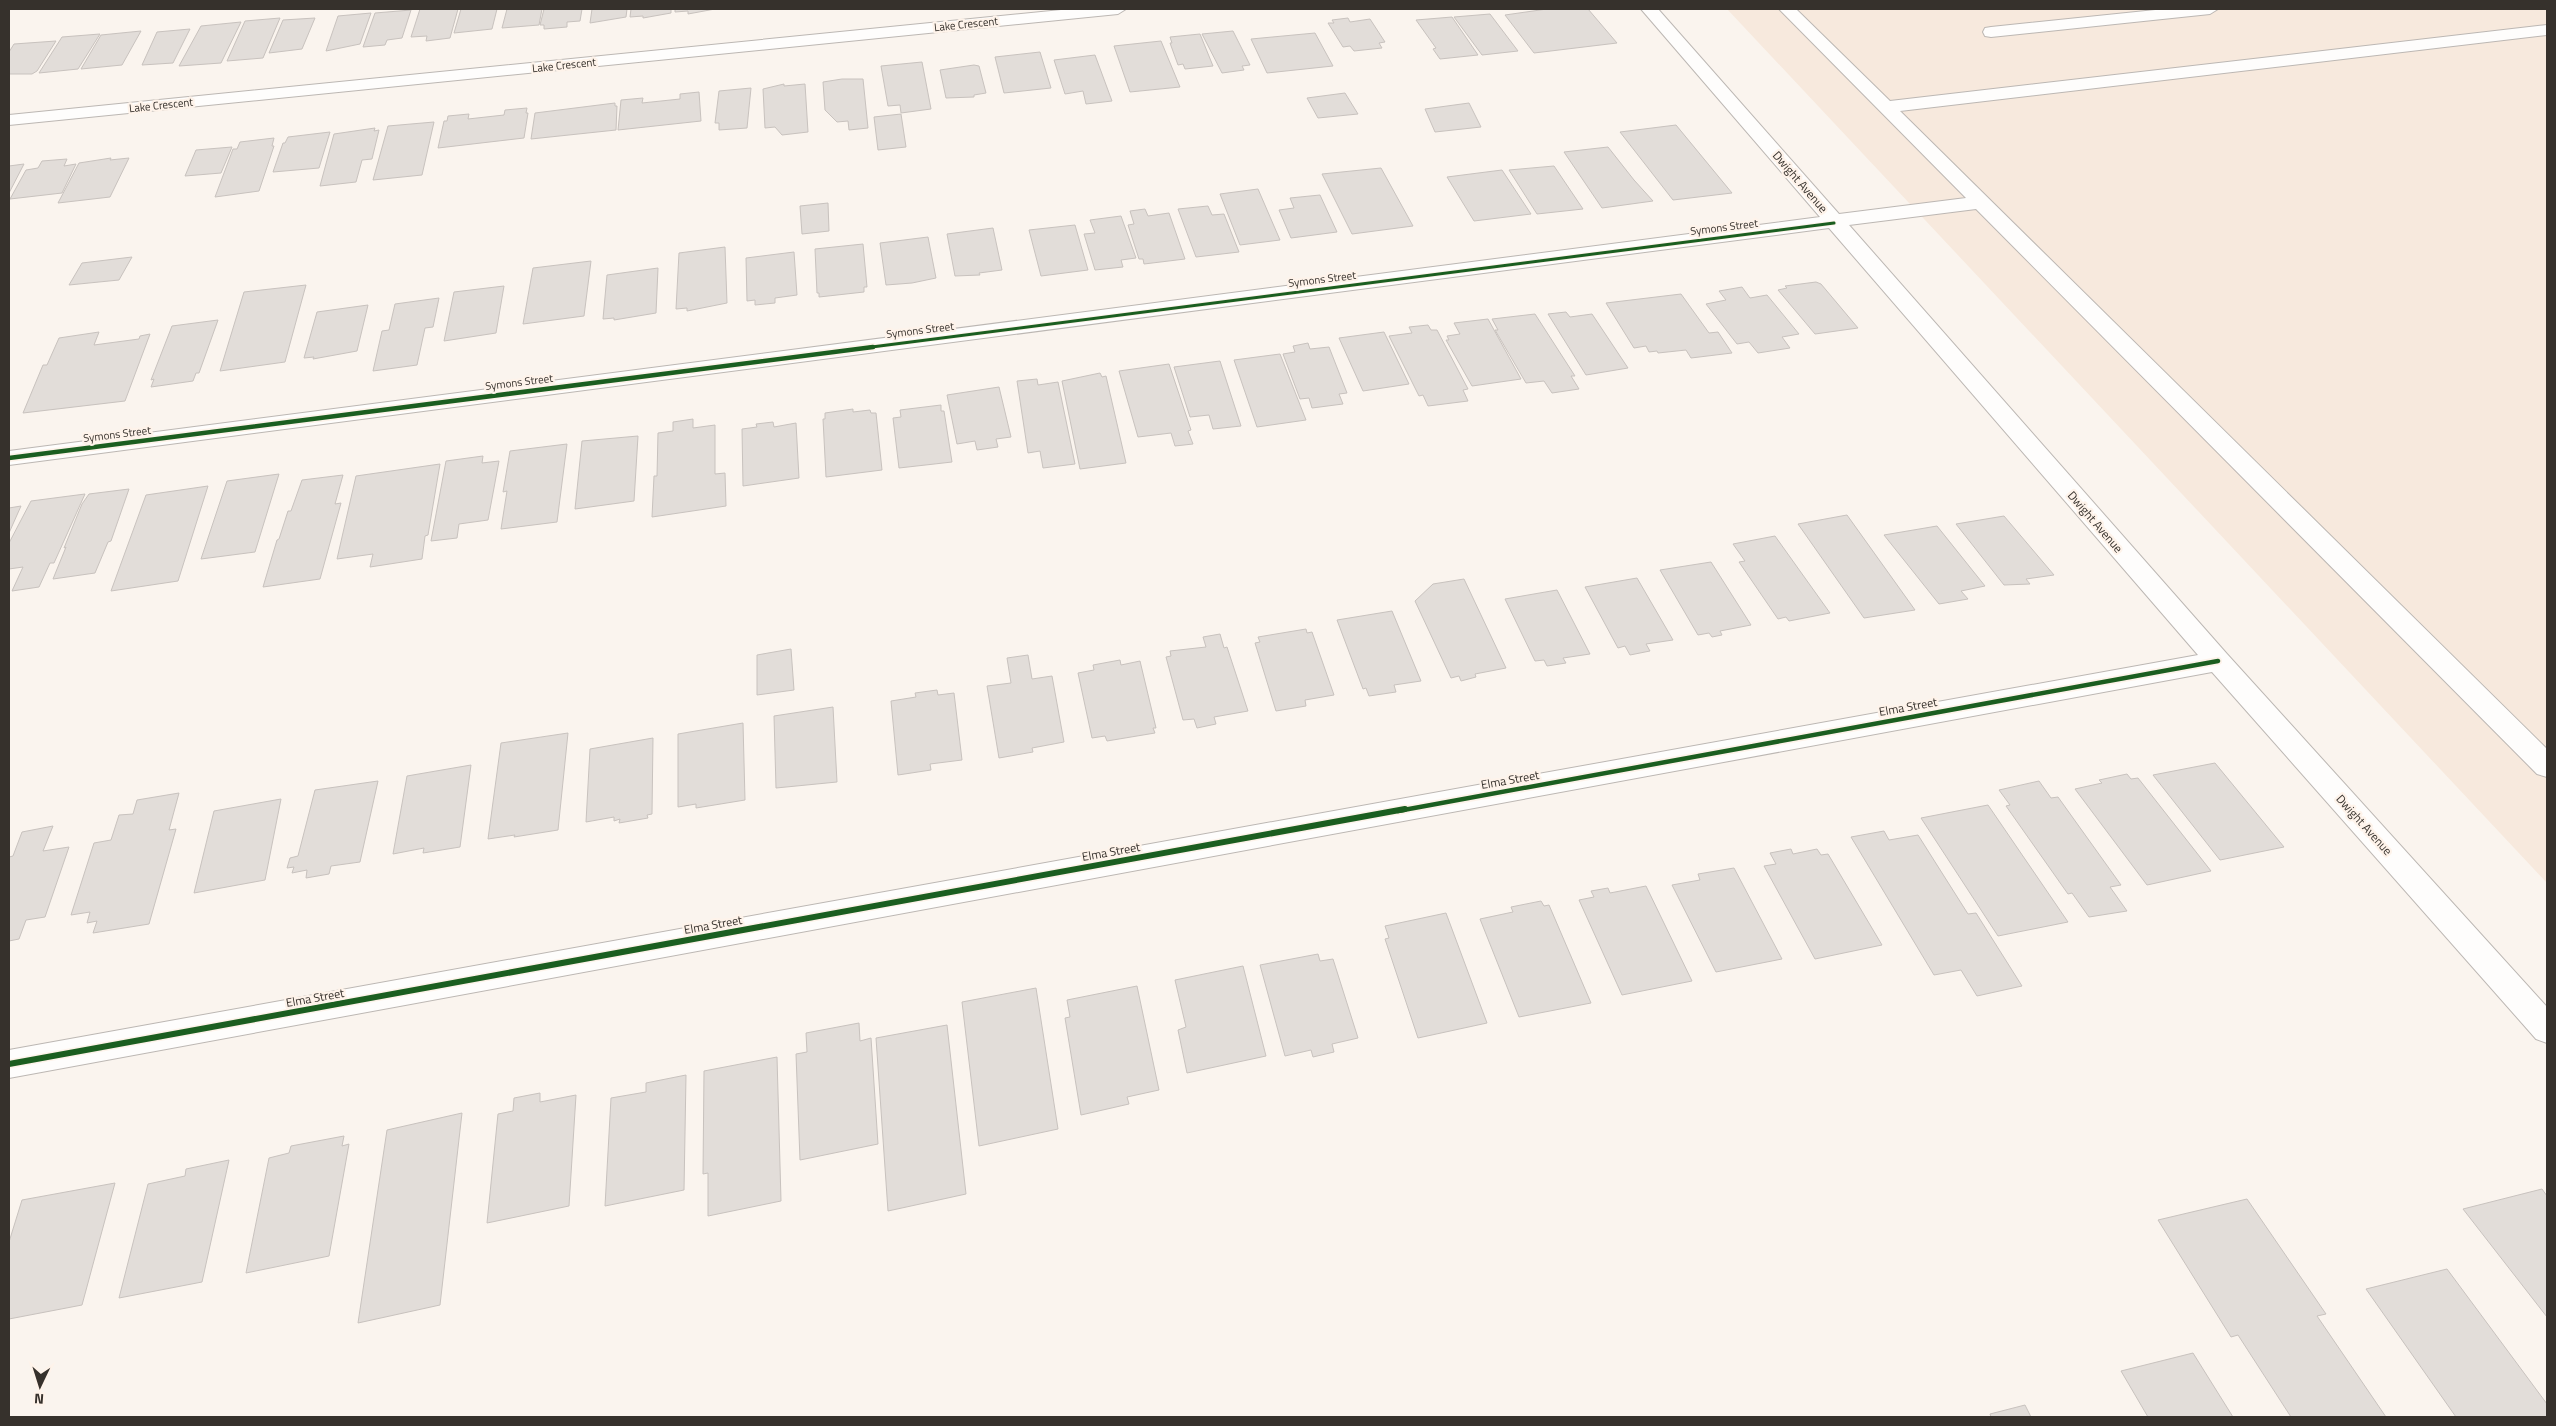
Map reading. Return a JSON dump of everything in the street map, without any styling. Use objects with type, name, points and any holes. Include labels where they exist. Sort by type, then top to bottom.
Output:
[{"type":"street","name":"Lake Crescent","points":[[9,120],[1118,9]]},
{"type":"street","name":"Dwight Avenue","points":[[1649,9],[2218,661],[2547,1029]]},
{"type":"street","points":[[1787,9],[2547,766]]},
{"type":"street","points":[[1991,32],[2210,9]]},
{"type":"street","points":[[1885,107],[2547,30]]},
{"type":"street","name":"Symons Street","points":[[9,458],[1834,223],[1981,202]]},
{"type":"street","name":"Elma Street","points":[[9,1064],[2218,661]]},
{"type":"shaded area","points":[[1727,9],[2547,9],[2547,883]]},
{"type":"building","points":[[420,9],[458,9],[450,38],[426,41],[427,36],[411,37]]},
{"type":"building","points":[[461,9],[497,9],[492,29],[454,33]]},
{"type":"building","points":[[507,9],[542,9],[539,25],[502,28]]},
{"type":"building","points":[[544,9],[582,9],[580,21],[567,22],[567,27],[544,29],[544,25],[540,25]]},
{"type":"building","points":[[592,9],[627,9],[626,17],[590,23]]},
{"type":"building","points":[[631,9],[671,9],[671,13],[643,18],[643,16],[630,17]]},
{"type":"building","points":[[675,9],[715,9],[688,14],[688,11],[675,12]]},
{"type":"building","points":[[1547,9],[1588,9],[1617,43],[1534,53],[1505,15]]},
{"type":"building","points":[[411,10],[402,38],[387,40],[385,45],[363,47],[375,13]]},
{"type":"building","points":[[371,13],[360,44],[326,51],[338,16]]},
{"type":"building","points":[[1490,14],[1518,51],[1482,55],[1454,17]]},
{"type":"building","points":[[1452,17],[1478,55],[1440,59],[1433,49],[1436,48],[1416,20]]},
{"type":"building","points":[[280,18],[263,58],[227,61],[245,21]]},
{"type":"building","points":[[315,18],[302,49],[269,53],[283,20]]},
{"type":"building","points":[[1348,18],[1350,22],[1370,19],[1385,42],[1379,43],[1382,48],[1354,51],[1350,46],[1343,47],[1328,23],[1334,23],[1332,20]]},
{"type":"building","points":[[241,22],[221,63],[179,66],[201,26]]},
{"type":"building","points":[[190,29],[173,63],[142,65],[157,32]]},
{"type":"building","points":[[141,31],[122,65],[81,69],[101,35]]},
{"type":"building","points":[[1233,31],[1250,65],[1242,66],[1244,70],[1222,73],[1202,34]]},
{"type":"building","points":[[1315,33],[1333,66],[1267,73],[1251,39]]},
{"type":"building","points":[[100,34],[78,69],[39,73],[62,37]]},
{"type":"building","points":[[1200,34],[1213,66],[1185,69],[1183,64],[1178,65],[1170,43],[1172,43],[1170,37]]},
{"type":"building","points":[[56,41],[37,71],[32,74],[9,74],[9,52],[14,44]]},
{"type":"building","points":[[1161,41],[1180,87],[1130,92],[1114,46]]},
{"type":"building","points":[[1040,52],[1051,88],[1004,93],[995,57]]},
{"type":"building","points":[[1095,55],[1112,101],[1086,104],[1083,91],[1065,94],[1054,60]]},
{"type":"building","points":[[922,62],[931,109],[901,113],[900,105],[888,106],[881,66]]},
{"type":"building","points":[[974,65],[979,66],[986,93],[974,95],[974,97],[946,98],[940,70]]},
{"type":"building","points":[[842,79],[863,79],[868,128],[849,130],[848,121],[837,122],[825,110],[823,82]]},
{"type":"building","points":[[784,84],[784,86],[805,84],[808,132],[782,135],[775,127],[765,128],[763,89]]},
{"type":"building","points":[[751,88],[747,128],[719,130],[719,123],[715,123],[719,91]]},
{"type":"building","points":[[699,92],[701,121],[618,130],[621,100],[643,98],[642,103],[680,99],[680,94]]},
{"type":"building","points":[[1345,93],[1358,114],[1318,118],[1307,98]]},
{"type":"building","points":[[615,103],[615,106],[617,106],[616,130],[531,139],[535,113]]},
{"type":"building","points":[[1469,103],[1481,127],[1435,132],[1425,109]]},
{"type":"building","points":[[527,108],[524,138],[438,148],[444,121],[447,121],[448,116],[469,114],[468,119],[504,115],[505,110]]},
{"type":"building","points":[[901,114],[906,147],[878,150],[874,117]]},
{"type":"building","points":[[434,122],[422,175],[373,180],[388,126]]},
{"type":"building","points":[[1676,125],[1732,193],[1673,200],[1620,132]]},
{"type":"building","points":[[375,128],[374,131],[379,130],[372,159],[362,160],[356,182],[320,186],[334,134]]},
{"type":"building","points":[[330,132],[319,168],[273,172],[283,143],[285,143],[288,137]]},
{"type":"building","points":[[274,138],[272,146],[274,146],[259,191],[215,197],[233,149],[237,149],[240,142]]},
{"type":"building","points":[[232,147],[221,173],[185,176],[196,150]]},
{"type":"building","points":[[1608,147],[1653,201],[1602,208],[1564,152]]},
{"type":"building","points":[[111,158],[110,160],[129,158],[110,197],[58,203],[79,163]]},
{"type":"building","points":[[67,159],[64,166],[76,164],[62,193],[10,199],[26,170],[38,168],[42,161]]},
{"type":"building","points":[[24,164],[9,193],[9,166]]},
{"type":"building","points":[[1554,166],[1583,209],[1537,214],[1509,170]]},
{"type":"building","points":[[1381,168],[1413,226],[1352,234],[1322,174]]},
{"type":"building","points":[[1502,170],[1531,214],[1474,221],[1447,177]]},
{"type":"building","points":[[1258,189],[1280,240],[1240,245],[1220,194]]},
{"type":"building","points":[[1320,195],[1337,232],[1291,238],[1279,210],[1294,208],[1290,198]]},
{"type":"building","points":[[828,203],[829,231],[802,234],[800,206]]},
{"type":"building","points":[[1208,206],[1212,215],[1224,214],[1239,252],[1196,257],[1178,209]]},
{"type":"building","points":[[1145,209],[1148,216],[1169,213],[1185,259],[1144,264],[1143,259],[1139,259],[1128,225],[1134,224],[1130,211]]},
{"type":"building","points":[[1121,216],[1136,258],[1121,260],[1123,267],[1095,270],[1084,234],[1095,233],[1090,220]]},
{"type":"building","points":[[1075,225],[1088,270],[1041,276],[1029,230]]},
{"type":"building","points":[[993,228],[1002,270],[979,273],[980,275],[955,276],[947,234]]},
{"type":"building","points":[[928,237],[936,278],[912,283],[886,285],[880,243]]},
{"type":"building","points":[[863,244],[867,287],[864,287],[864,292],[819,297],[819,293],[817,293],[815,249]]},
{"type":"building","points":[[725,247],[727,303],[687,311],[687,308],[676,309],[679,253]]},
{"type":"building","points":[[794,252],[797,295],[775,298],[775,303],[755,305],[755,300],[747,301],[746,258]]},
{"type":"building","points":[[132,257],[119,280],[69,285],[82,263]]},
{"type":"building","points":[[591,261],[584,316],[523,324],[533,268]]},
{"type":"building","points":[[658,268],[656,313],[614,320],[614,318],[603,319],[607,275]]},
{"type":"building","points":[[1816,282],[1821,284],[1858,328],[1815,334],[1778,290],[1787,288],[1785,286]]},
{"type":"building","points":[[306,285],[285,362],[220,371],[244,292]]},
{"type":"building","points":[[504,286],[496,333],[444,341],[454,292]]},
{"type":"building","points":[[1742,287],[1750,298],[1767,295],[1799,334],[1782,337],[1790,348],[1758,353],[1749,342],[1737,344],[1706,304],[1726,300],[1719,291]]},
{"type":"building","points":[[1681,294],[1709,333],[1718,332],[1732,353],[1691,358],[1686,350],[1658,353],[1657,351],[1649,352],[1646,346],[1634,348],[1606,303]]},
{"type":"building","points":[[439,298],[433,327],[425,328],[417,365],[373,371],[382,331],[389,330],[395,304]]},
{"type":"building","points":[[368,305],[357,351],[313,359],[314,357],[304,358],[317,312]]},
{"type":"building","points":[[1566,312],[1570,317],[1592,314],[1628,368],[1586,375],[1548,314]]},
{"type":"building","points":[[1535,314],[1575,376],[1571,376],[1579,389],[1552,393],[1544,381],[1526,383],[1495,330],[1498,330],[1492,319]]},
{"type":"building","points":[[1488,319],[1521,379],[1472,386],[1446,340],[1449,340],[1447,336],[1460,334],[1454,323]]},
{"type":"building","points":[[218,320],[199,373],[196,373],[193,381],[151,387],[154,379],[151,380],[172,326]]},
{"type":"building","points":[[1428,325],[1431,330],[1437,330],[1468,389],[1463,390],[1468,401],[1428,406],[1423,395],[1419,396],[1389,336],[1412,333],[1409,327]]},
{"type":"building","points":[[99,332],[94,345],[139,339],[140,336],[150,334],[125,401],[23,413],[43,365],[47,365],[59,338]]},
{"type":"building","points":[[1384,332],[1409,384],[1363,391],[1339,338]]},
{"type":"building","points":[[1308,343],[1310,349],[1329,347],[1347,393],[1339,394],[1343,404],[1312,408],[1309,398],[1300,399],[1283,354],[1295,352],[1293,346]]},
{"type":"building","points":[[1280,354],[1306,420],[1257,427],[1234,360]]},
{"type":"building","points":[[1220,361],[1241,426],[1213,429],[1209,415],[1190,417],[1174,367]]},
{"type":"building","points":[[1169,364],[1191,430],[1188,431],[1193,444],[1175,446],[1171,433],[1138,437],[1119,371]]},
{"type":"building","points":[[1100,373],[1102,377],[1106,376],[1126,463],[1080,469],[1062,381]]},
{"type":"building","points":[[1037,379],[1038,385],[1058,382],[1075,464],[1043,468],[1040,451],[1028,453],[1017,381]]},
{"type":"building","points":[[999,387],[1011,437],[996,439],[998,447],[977,450],[975,441],[957,444],[947,395]]},
{"type":"building","points":[[941,405],[941,411],[944,411],[952,462],[899,468],[893,418],[901,417],[900,410]]},
{"type":"building","points":[[853,409],[853,412],[870,410],[871,413],[876,413],[882,470],[826,477],[823,419],[825,419],[825,413]]},
{"type":"building","points":[[693,419],[693,428],[715,425],[715,474],[725,473],[726,506],[652,517],[654,476],[657,476],[658,433],[673,431],[673,422]]},
{"type":"building","points":[[773,422],[774,427],[796,423],[799,478],[743,486],[742,429],[757,427],[756,424]]},
{"type":"building","points":[[638,436],[634,501],[575,509],[582,441]]},
{"type":"building","points":[[567,444],[557,522],[501,529],[507,491],[503,492],[510,451]]},
{"type":"building","points":[[483,456],[482,463],[499,461],[488,520],[459,524],[457,538],[431,541],[446,461]]},
{"type":"building","points":[[440,464],[422,559],[370,567],[373,554],[337,559],[356,476]]},
{"type":"building","points":[[279,474],[255,552],[201,559],[227,481]]},
{"type":"building","points":[[343,475],[335,504],[341,503],[320,579],[263,587],[277,540],[279,539],[288,511],[291,511],[302,480]]},
{"type":"building","points":[[208,486],[178,581],[111,591],[146,495]]},
{"type":"building","points":[[129,489],[111,541],[108,542],[95,573],[53,579],[82,504],[89,494]]},
{"type":"building","points":[[85,494],[54,563],[50,563],[39,587],[12,591],[23,567],[9,569],[9,543],[31,501]]},
{"type":"building","points":[[21,506],[9,533],[9,508]]},
{"type":"building","points":[[1847,515],[1915,610],[1864,618],[1798,524]]},
{"type":"building","points":[[2004,516],[2054,575],[2026,579],[2030,584],[2004,585],[1956,524]]},
{"type":"building","points":[[1937,526],[1985,586],[1961,591],[1968,599],[1939,604],[1884,535]]},
{"type":"building","points":[[1775,536],[1830,613],[1789,621],[1786,617],[1778,619],[1739,562],[1745,561],[1733,544]]},
{"type":"building","points":[[1711,562],[1751,625],[1720,631],[1722,635],[1712,637],[1709,633],[1698,635],[1660,570]]},
{"type":"building","points":[[1637,578],[1673,640],[1646,644],[1650,651],[1630,655],[1625,646],[1618,648],[1585,587]]},
{"type":"building","points":[[1464,579],[1506,668],[1475,674],[1476,677],[1461,681],[1459,676],[1451,678],[1415,601],[1433,584]]},
{"type":"building","points":[[1557,590],[1590,654],[1563,658],[1566,663],[1547,666],[1544,660],[1535,661],[1505,599]]},
{"type":"building","points":[[1392,611],[1421,681],[1394,685],[1396,692],[1369,696],[1366,688],[1363,689],[1337,620]]},
{"type":"building","points":[[1306,629],[1307,633],[1312,632],[1334,695],[1305,700],[1306,706],[1276,711],[1255,643],[1260,642],[1258,637]]},
{"type":"building","points":[[1220,634],[1224,648],[1227,647],[1248,711],[1214,717],[1216,724],[1197,728],[1194,719],[1183,720],[1166,657],[1171,656],[1170,651],[1206,647],[1203,637]]},
{"type":"building","points":[[791,649],[794,690],[757,695],[757,655]]},
{"type":"building","points":[[1028,655],[1032,679],[1052,676],[1064,742],[1032,748],[1033,752],[999,758],[987,686],[1011,683],[1007,658]]},
{"type":"building","points":[[1120,660],[1121,665],[1140,661],[1156,728],[1153,728],[1155,733],[1107,741],[1105,736],[1092,738],[1078,673],[1094,670],[1093,665]]},
{"type":"building","points":[[937,690],[938,695],[954,693],[962,760],[930,764],[931,770],[898,775],[891,701],[916,697],[915,693]]},
{"type":"building","points":[[833,707],[837,782],[776,788],[774,716]]},
{"type":"building","points":[[743,723],[745,800],[696,808],[696,804],[678,807],[678,734]]},
{"type":"building","points":[[568,733],[558,830],[488,839],[501,743]]},
{"type":"building","points":[[653,738],[652,814],[647,815],[648,818],[619,823],[620,819],[614,821],[614,817],[586,822],[590,749]]},
{"type":"building","points":[[2215,763],[2284,847],[2220,860],[2153,775]]},
{"type":"building","points":[[471,765],[460,847],[423,853],[424,848],[393,854],[407,776]]},
{"type":"building","points":[[2127,774],[2131,779],[2138,778],[2211,871],[2147,885],[2075,789],[2102,783],[2099,780]]},
{"type":"building","points":[[378,781],[360,862],[331,866],[329,874],[306,878],[307,870],[292,873],[294,867],[287,868],[290,858],[298,856],[315,790]]},
{"type":"building","points":[[2039,781],[2051,798],[2058,797],[2121,885],[2110,887],[2127,911],[2089,917],[2072,893],[2068,894],[2006,806],[2010,805],[1999,790]]},
{"type":"building","points":[[179,793],[169,830],[176,829],[149,924],[93,933],[97,921],[87,923],[90,912],[71,915],[94,843],[111,840],[119,815],[133,814],[137,800]]},
{"type":"building","points":[[281,799],[265,880],[194,893],[214,811]]},
{"type":"building","points":[[1988,805],[2068,922],[1998,936],[1921,818]]},
{"type":"building","points":[[53,826],[43,851],[69,847],[45,917],[26,920],[19,939],[9,941],[9,857],[13,856],[22,832]]},
{"type":"building","points":[[1884,831],[1889,840],[1918,835],[1968,914],[1976,913],[2022,986],[1977,996],[1961,970],[1934,975],[1851,837]]},
{"type":"building","points":[[1791,849],[1793,854],[1817,849],[1821,855],[1828,854],[1882,945],[1815,959],[1764,866],[1776,864],[1770,853]]},
{"type":"building","points":[[1734,868],[1782,959],[1716,972],[1672,885],[1700,880],[1698,874]]},
{"type":"building","points":[[1646,886],[1692,981],[1622,995],[1579,900],[1594,897],[1591,891],[1608,888],[1610,893]]},
{"type":"building","points":[[1541,901],[1544,906],[1549,905],[1591,1003],[1519,1017],[1480,919],[1513,912],[1511,907]]},
{"type":"building","points":[[1446,913],[1487,1023],[1418,1038],[1385,939],[1389,938],[1385,926]]},
{"type":"building","points":[[1318,954],[1320,961],[1333,959],[1358,1038],[1332,1044],[1334,1052],[1313,1057],[1311,1050],[1285,1056],[1260,965]]},
{"type":"building","points":[[1243,966],[1266,1056],[1187,1073],[1178,1030],[1186,1027],[1175,980]]},
{"type":"building","points":[[1137,986],[1159,1090],[1127,1097],[1129,1104],[1081,1115],[1065,1018],[1070,1017],[1067,1000]]},
{"type":"building","points":[[1036,988],[1058,1129],[979,1146],[962,1002]]},
{"type":"building","points":[[859,1023],[860,1041],[871,1038],[878,1144],[800,1160],[796,1054],[807,1052],[806,1033]]},
{"type":"building","points":[[947,1025],[966,1194],[888,1211],[876,1038]]},
{"type":"building","points":[[777,1057],[781,1201],[708,1216],[708,1173],[703,1174],[704,1071]]},
{"type":"building","points":[[686,1075],[684,1190],[605,1206],[611,1098],[646,1092],[646,1083]]},
{"type":"building","points":[[540,1093],[540,1102],[576,1095],[569,1206],[487,1223],[498,1114],[513,1111],[514,1098]]},
{"type":"building","points":[[462,1113],[440,1305],[358,1323],[387,1130]]},
{"type":"building","points":[[344,1136],[342,1146],[349,1144],[329,1256],[246,1273],[269,1158],[289,1153],[291,1146]]},
{"type":"building","points":[[229,1160],[202,1282],[119,1298],[148,1184],[185,1176],[186,1169]]},
{"type":"building","points":[[115,1183],[82,1305],[9,1319],[9,1242],[22,1200]]},
{"type":"building","points":[[2542,1189],[2547,1196],[2547,1317],[2463,1209]]},
{"type":"building","points":[[2247,1199],[2326,1314],[2317,1316],[2386,1417],[2291,1417],[2238,1335],[2231,1337],[2158,1220]]},
{"type":"building","points":[[2447,1269],[2547,1404],[2547,1417],[2456,1417],[2366,1289]]},
{"type":"building","points":[[2193,1353],[2233,1417],[2148,1417],[2121,1371]]},
{"type":"building","points":[[2025,1405],[2031,1417],[1991,1417],[1990,1414]]},
{"type":"cycle path","points":[[9,458],[1834,223]]},
{"type":"cycle path","points":[[9,1064],[2218,661]]}]
